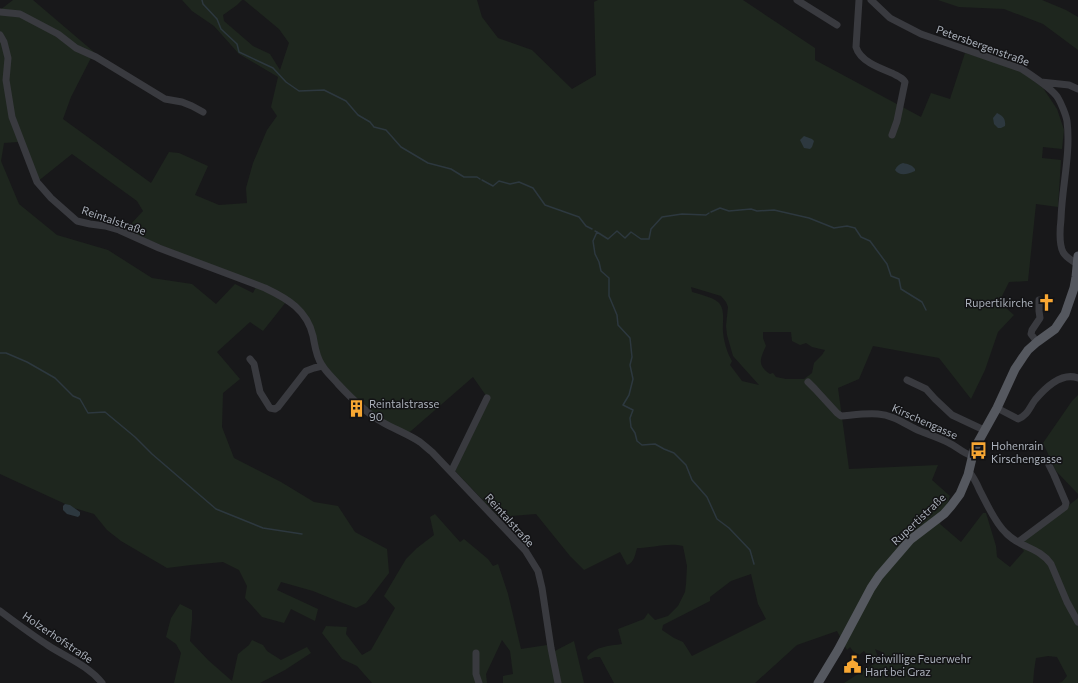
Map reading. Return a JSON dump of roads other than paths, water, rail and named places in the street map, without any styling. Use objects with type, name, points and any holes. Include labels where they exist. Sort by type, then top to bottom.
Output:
[{"type":"main road","name":"Rupertistraße","points":[[818,683],[835,656],[879,576],[910,540],[938,520],[951,506],[963,488],[977,444],[997,408],[1015,369],[1023,357],[1037,342],[1055,329],[1063,318],[1073,293],[1078,260]]},
{"type":"street","points":[[796,0],[837,25]]},
{"type":"street","points":[[859,0],[856,47],[858,52],[862,58],[877,67],[902,78],[904,82],[897,120],[892,135]]},
{"type":"street","name":"Petersbergenstraße","points":[[871,0],[890,18],[921,34],[1022,69],[1041,82],[1057,97],[1067,119],[1068,148],[1060,230],[1062,247],[1066,256],[1078,260]]},
{"type":"street","points":[[0,12],[20,14],[58,34],[76,48],[96,57],[165,99],[182,102],[203,112]]},
{"type":"street","name":"Reintalstraße","points":[[0,35],[4,42],[8,58],[6,80],[12,117],[37,182],[77,221],[119,230],[159,248],[266,288],[282,296],[295,306],[306,317],[313,335],[318,359],[322,366],[354,400],[381,421],[420,442],[451,472],[525,550],[538,571],[558,683]]},
{"type":"street","points":[[1041,82],[1069,85],[1078,89]]},
{"type":"street","points":[[1037,342],[1031,334],[1040,318],[1040,300]]},
{"type":"street","points":[[250,359],[254,364],[260,392],[270,408],[275,409],[306,371],[322,366]]},
{"type":"street","points":[[997,408],[1018,419],[1026,414],[1042,392],[1059,380],[1069,376],[1078,378]]},
{"type":"street","points":[[907,380],[926,389],[935,400],[952,415],[984,430]]},
{"type":"street","name":"Kirschengasse","points":[[808,382],[837,414],[841,416],[878,414],[889,416],[922,432],[950,443],[961,452],[973,456]]},
{"type":"street","points":[[451,472],[487,398]]},
{"type":"street","points":[[1018,542],[1065,507],[1066,503],[1049,465]]},
{"type":"street","points":[[969,472],[1002,530],[1012,539],[1022,545],[1038,551],[1048,559],[1067,602],[1078,622]]},
{"type":"street","name":"Holzerhofstraße","points":[[0,612],[49,646],[76,661],[102,683]]},
{"type":"street","points":[[476,653],[476,674],[479,683]]},
{"type":"waterway","points":[[202,0],[203,4],[217,19],[221,29],[237,44],[239,52],[273,68],[286,82],[299,91],[324,90],[346,101],[358,115],[370,122],[374,127],[386,130],[401,147],[428,163],[451,169],[464,177],[477,177],[480,179]]},
{"type":"waterway","points":[[482,180],[493,186],[499,181],[510,184],[519,182],[533,188],[545,205],[579,217],[586,226],[592,229]]},
{"type":"waterway","points":[[711,212],[720,208],[729,211],[751,209],[757,211],[774,210],[809,218],[834,228],[847,226],[855,228],[861,237],[870,241],[887,264],[891,276],[899,279],[901,289],[922,302],[926,310]]},
{"type":"waterway","points":[[597,232],[608,239],[617,231],[625,238],[631,232],[641,239],[649,239],[651,229],[662,217],[682,214],[706,215],[709,213]]},
{"type":"waterway","points":[[595,231],[597,232],[593,241],[595,254],[601,271],[609,278],[609,296],[617,315],[618,325],[630,338],[632,357],[630,365],[633,379],[629,395],[623,405],[633,410],[630,418],[631,427],[635,433],[637,441],[642,445],[655,444],[674,453],[686,465],[692,480],[707,497],[717,519],[729,528],[750,550],[754,564]]},
{"type":"waterway","points":[[0,353],[6,353],[27,362],[55,378],[73,396],[80,399],[88,413],[105,412],[216,509],[263,528],[302,534]]},
{"type":"place","name":"Rupertikirche","points":[[1046,302]]},
{"type":"place","name":"Reintalstrasse 90","points":[[356,409]]},
{"type":"place","name":"Hohenrain Kirschengasse","points":[[978,451]]},
{"type":"place","name":"Freiwillige Feuerwehr Hart bei Graz","points":[[852,664]]}]
